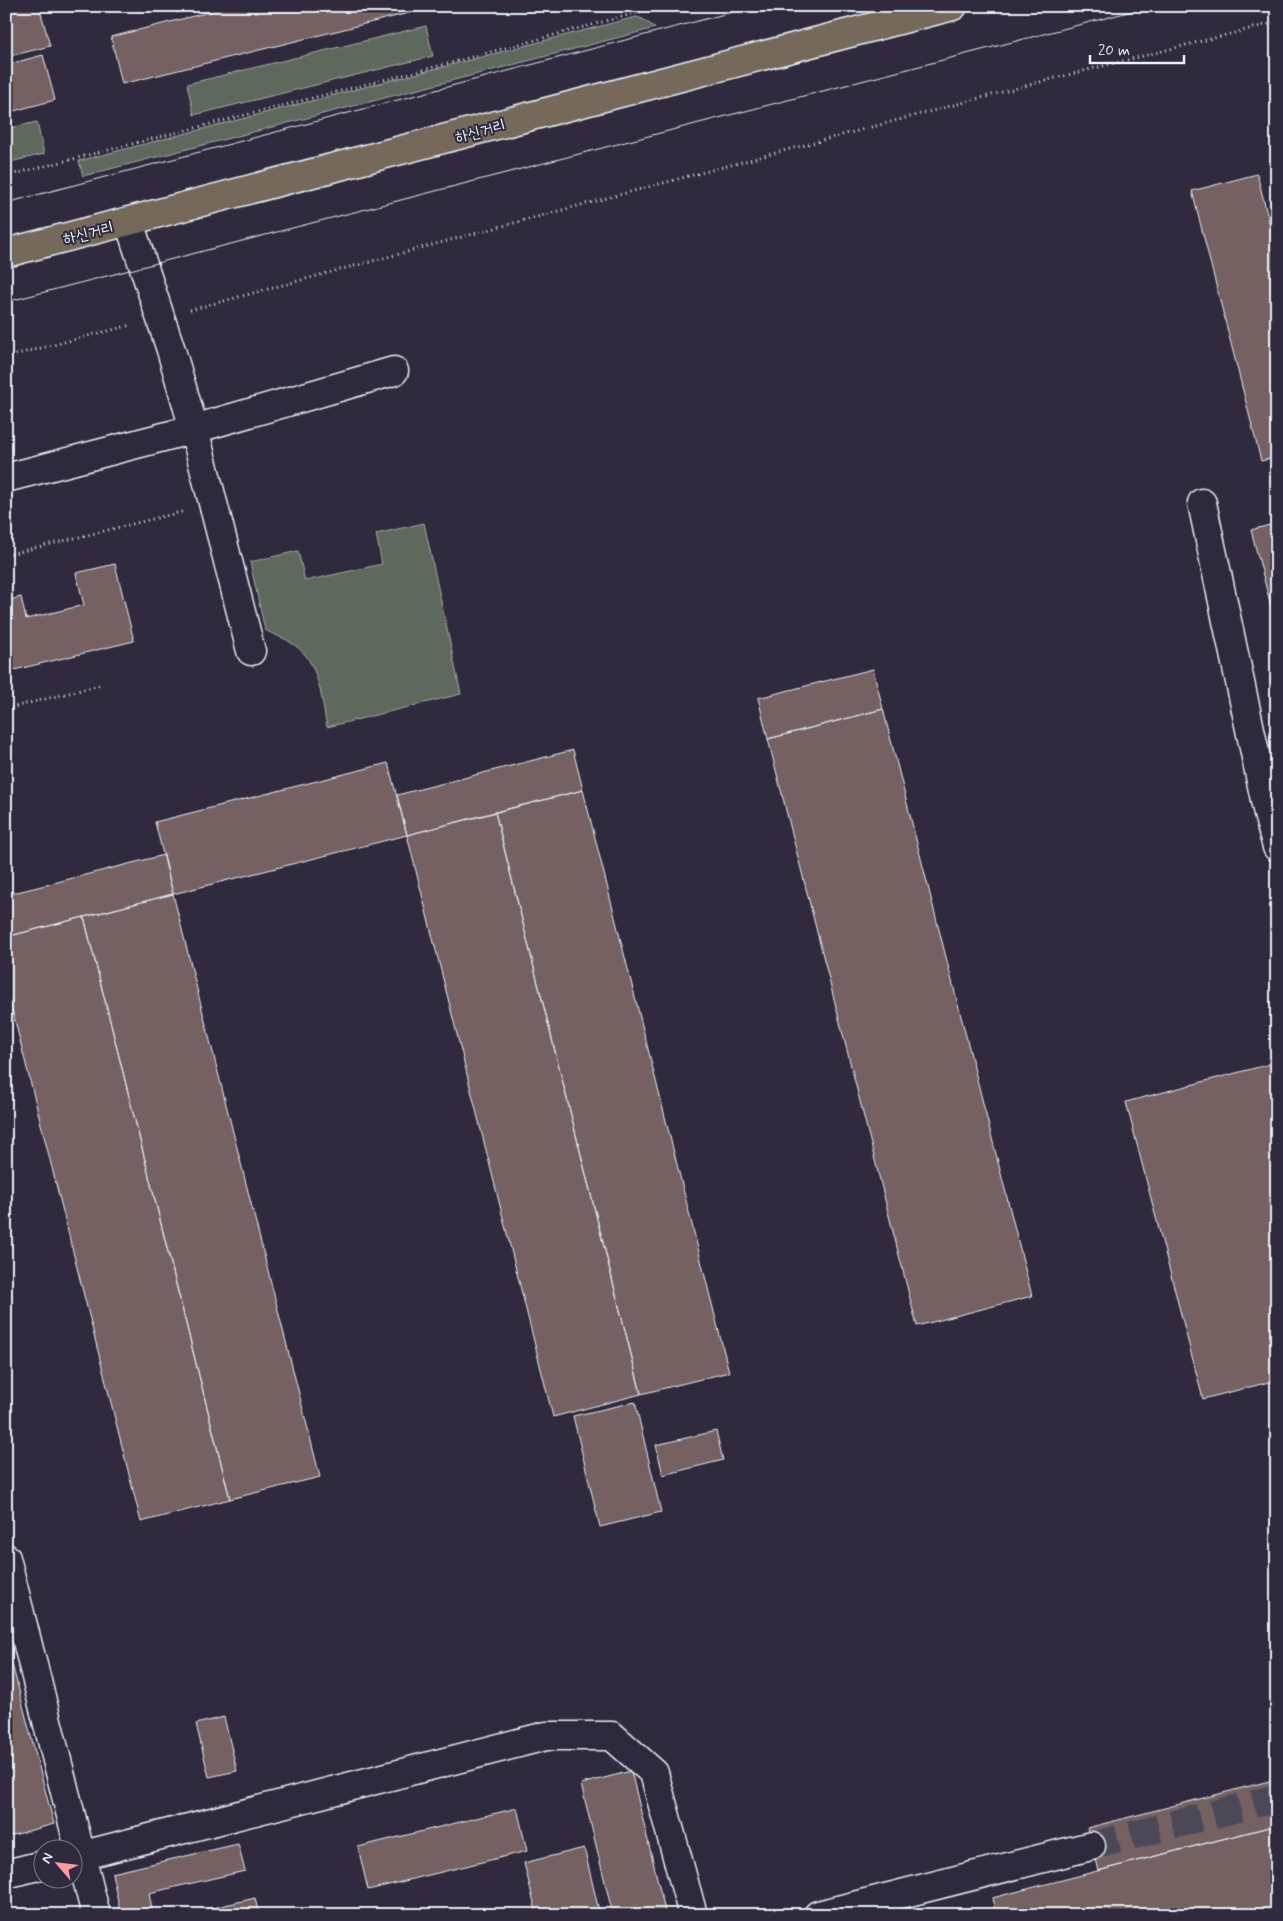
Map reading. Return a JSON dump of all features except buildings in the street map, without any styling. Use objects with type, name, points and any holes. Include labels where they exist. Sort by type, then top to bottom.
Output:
[{"type":"main road","name":"하신거리","points":[[6,253],[953,6]]},
{"type":"lane","points":[[129,222],[194,429],[251,651]]},
{"type":"lane","points":[[6,478],[194,429],[394,371]]},
{"type":"lane","points":[[1202,503],[1272,813],[1277,847]]},
{"type":"lane","points":[[6,1558],[73,1838]]},
{"type":"lane","points":[[82,1856],[546,1736],[612,1736],[654,1773],[693,1915]]},
{"type":"lane","points":[[828,1914],[1091,1846]]},
{"type":"lane","points":[[6,1874],[32,1868]]},
{"type":"lane","points":[[82,1870],[96,1915]]},
{"type":"path","points":[[6,176],[436,67],[662,6]]},
{"type":"path","points":[[6,357],[160,318],[1036,83],[1277,22]]},
{"type":"path","points":[[6,555],[214,504]]},
{"type":"path","points":[[6,709],[100,686]]},
{"type":"green space","points":[[636,17],[643,19],[655,28],[83,176],[79,161]]},
{"type":"green space","points":[[426,26],[433,56],[194,115],[187,84]]},
{"type":"green space","points":[[37,122],[44,154],[6,163],[6,129]]},
{"type":"green space","points":[[424,523],[461,694],[327,727],[318,681],[309,660],[293,644],[265,630],[250,562],[298,551],[305,581],[382,564],[376,534]]},
{"type":"tunnel","points":[[1091,1846],[1277,1798]]},
{"type":"tram line","points":[[6,203],[755,6]]},
{"type":"tram line","points":[[6,302],[1152,6]]}]
